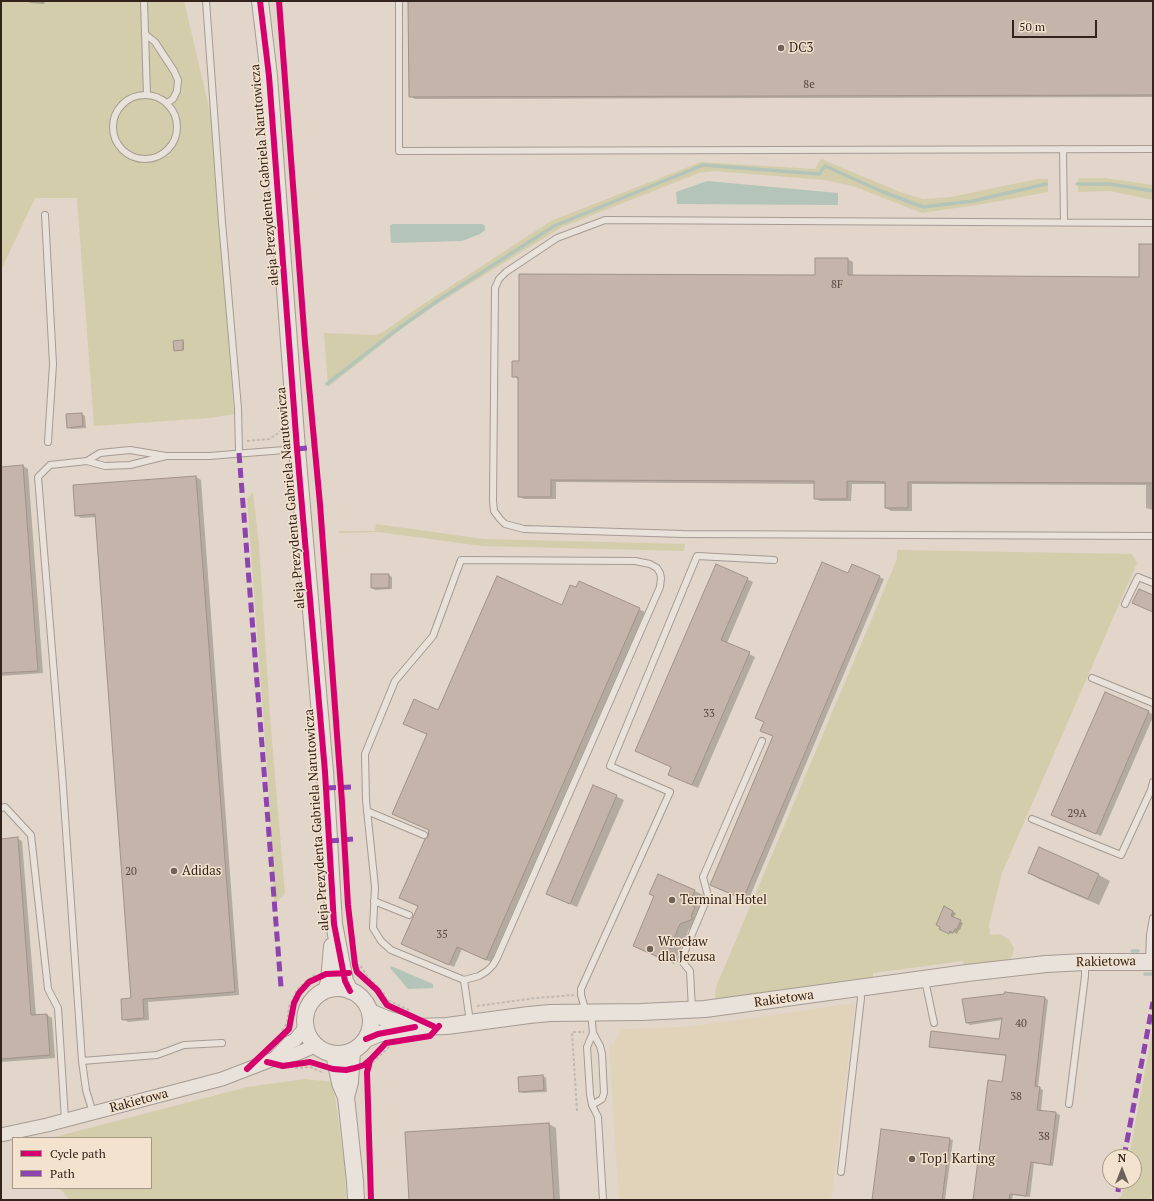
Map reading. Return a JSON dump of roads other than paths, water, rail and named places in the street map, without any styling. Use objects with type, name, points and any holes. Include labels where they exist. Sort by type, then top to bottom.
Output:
[{"type":"street","name":"aleja Prezydenta Gabriela Narutowicza","points":[[260,1],[269,76],[297,449],[325,772],[334,924],[344,977],[350,991]]},
{"type":"street","name":"aleja Prezydenta Gabriela Narutowicza","points":[[326,990],[329,982],[325,973],[334,924]]},
{"type":"street","name":"Rakietowa","points":[[370,1012],[387,1019],[411,1017],[447,1026],[469,1015],[529,1015],[692,1010],[925,978],[1046,964],[1085,962],[1151,962]]},
{"type":"street","points":[[340,1067],[346,1054],[361,1045],[366,1039],[371,1026],[370,1012],[362,999],[350,991],[334,988],[326,990],[311,1001],[306,1014],[305,1028],[309,1038],[315,1046],[322,1050],[340,1067],[350,1082],[346,1097],[356,1200]]},
{"type":"street","name":"Rakietowa","points":[[366,1039],[389,1041],[411,1017]]},
{"type":"street","name":"Rakietowa","points":[[274,1059],[289,1043],[295,1040],[305,1028]]},
{"type":"street","name":"Rakietowa","points":[[1,1135],[93,1113],[222,1078],[274,1059],[296,1054],[315,1046]]},
{"type":"lane","points":[[144,1],[147,95]]},
{"type":"lane","points":[[206,1],[222,222],[238,408],[239,453]]},
{"type":"lane","points":[[400,1],[399,150],[1153,149]]},
{"type":"lane","points":[[145,34],[155,42],[174,71],[178,80],[177,91],[173,100],[167,103]]},
{"type":"lane","points":[[147,95],[158,97],[167,103],[173,111],[177,121],[177,132],[174,142],[168,150],[159,156],[149,159],[138,158],[121,148],[115,138],[113,128],[115,118],[120,108],[127,101],[137,96],[147,95]]},
{"type":"lane","points":[[1063,149],[1064,223]]},
{"type":"lane","points":[[45,215],[53,364],[48,442]]},
{"type":"lane","points":[[1153,223],[605,220],[557,238],[506,272],[499,278],[495,288],[494,511],[497,517],[505,524],[517,528],[532,530],[683,534],[1153,536]]},
{"type":"lane","points":[[93,1113],[86,1090],[82,1061],[62,773],[38,477],[50,465],[87,461],[105,466],[130,465],[166,456],[297,449]]},
{"type":"lane","points":[[87,461],[100,453],[130,450],[166,456]]},
{"type":"lane","points":[[592,1105],[602,1099],[604,1093],[600,1046],[593,1032],[589,1012],[581,995],[581,989],[670,792],[610,766],[697,556],[774,560]]},
{"type":"lane","points":[[460,560],[635,561],[650,564],[657,568],[661,578],[660,588],[493,965],[479,976],[464,980],[385,946],[376,935],[373,928],[374,901],[375,887],[367,811],[365,754],[395,682],[433,636],[460,560]]},
{"type":"lane","points":[[1125,604],[1138,577],[1153,583]]},
{"type":"lane","points":[[1092,678],[1153,703]]},
{"type":"lane","points":[[692,1010],[690,971],[681,960],[708,896],[703,877],[762,741]]},
{"type":"lane","points":[[1032,818],[1121,855],[1151,790],[1153,782]]},
{"type":"lane","points":[[1,808],[5,807],[31,835],[48,989],[58,1008],[65,1120]]},
{"type":"lane","points":[[367,811],[424,835]]},
{"type":"lane","points":[[374,901],[409,915]]},
{"type":"lane","points":[[1151,962],[1150,935],[1153,918]]},
{"type":"lane","points":[[1069,1104],[1086,976],[1085,962]]},
{"type":"lane","points":[[925,978],[934,1023]]},
{"type":"lane","points":[[464,980],[469,1015]]},
{"type":"lane","points":[[841,1172],[862,998],[860,988]]},
{"type":"lane","points":[[593,1032],[587,1047],[592,1105],[598,1117],[603,1200]]},
{"type":"lane","points":[[82,1061],[157,1054],[184,1045],[222,1043]]},
{"type":"waterway","points":[[327,384],[395,331],[437,301],[554,226],[703,165],[819,174],[825,166],[883,192],[923,207],[973,201],[1046,184]]},
{"type":"waterway","points":[[1077,184],[1110,184],[1153,191]]},
{"type":"waterway","points":[[1132,951],[1138,951]]},
{"type":"waterway","points":[[1145,974],[1152,974]]},
{"type":"place","name":"DC3","points":[[781,48]]},
{"type":"place","name":"Adidas","points":[[174,871]]},
{"type":"place","name":"Terminal Hotel","points":[[672,900]]},
{"type":"place","name":"Wrocław dla Jezusa","points":[[650,949]]},
{"type":"place","name":"Top1 Karting","points":[[912,1159]]}]
